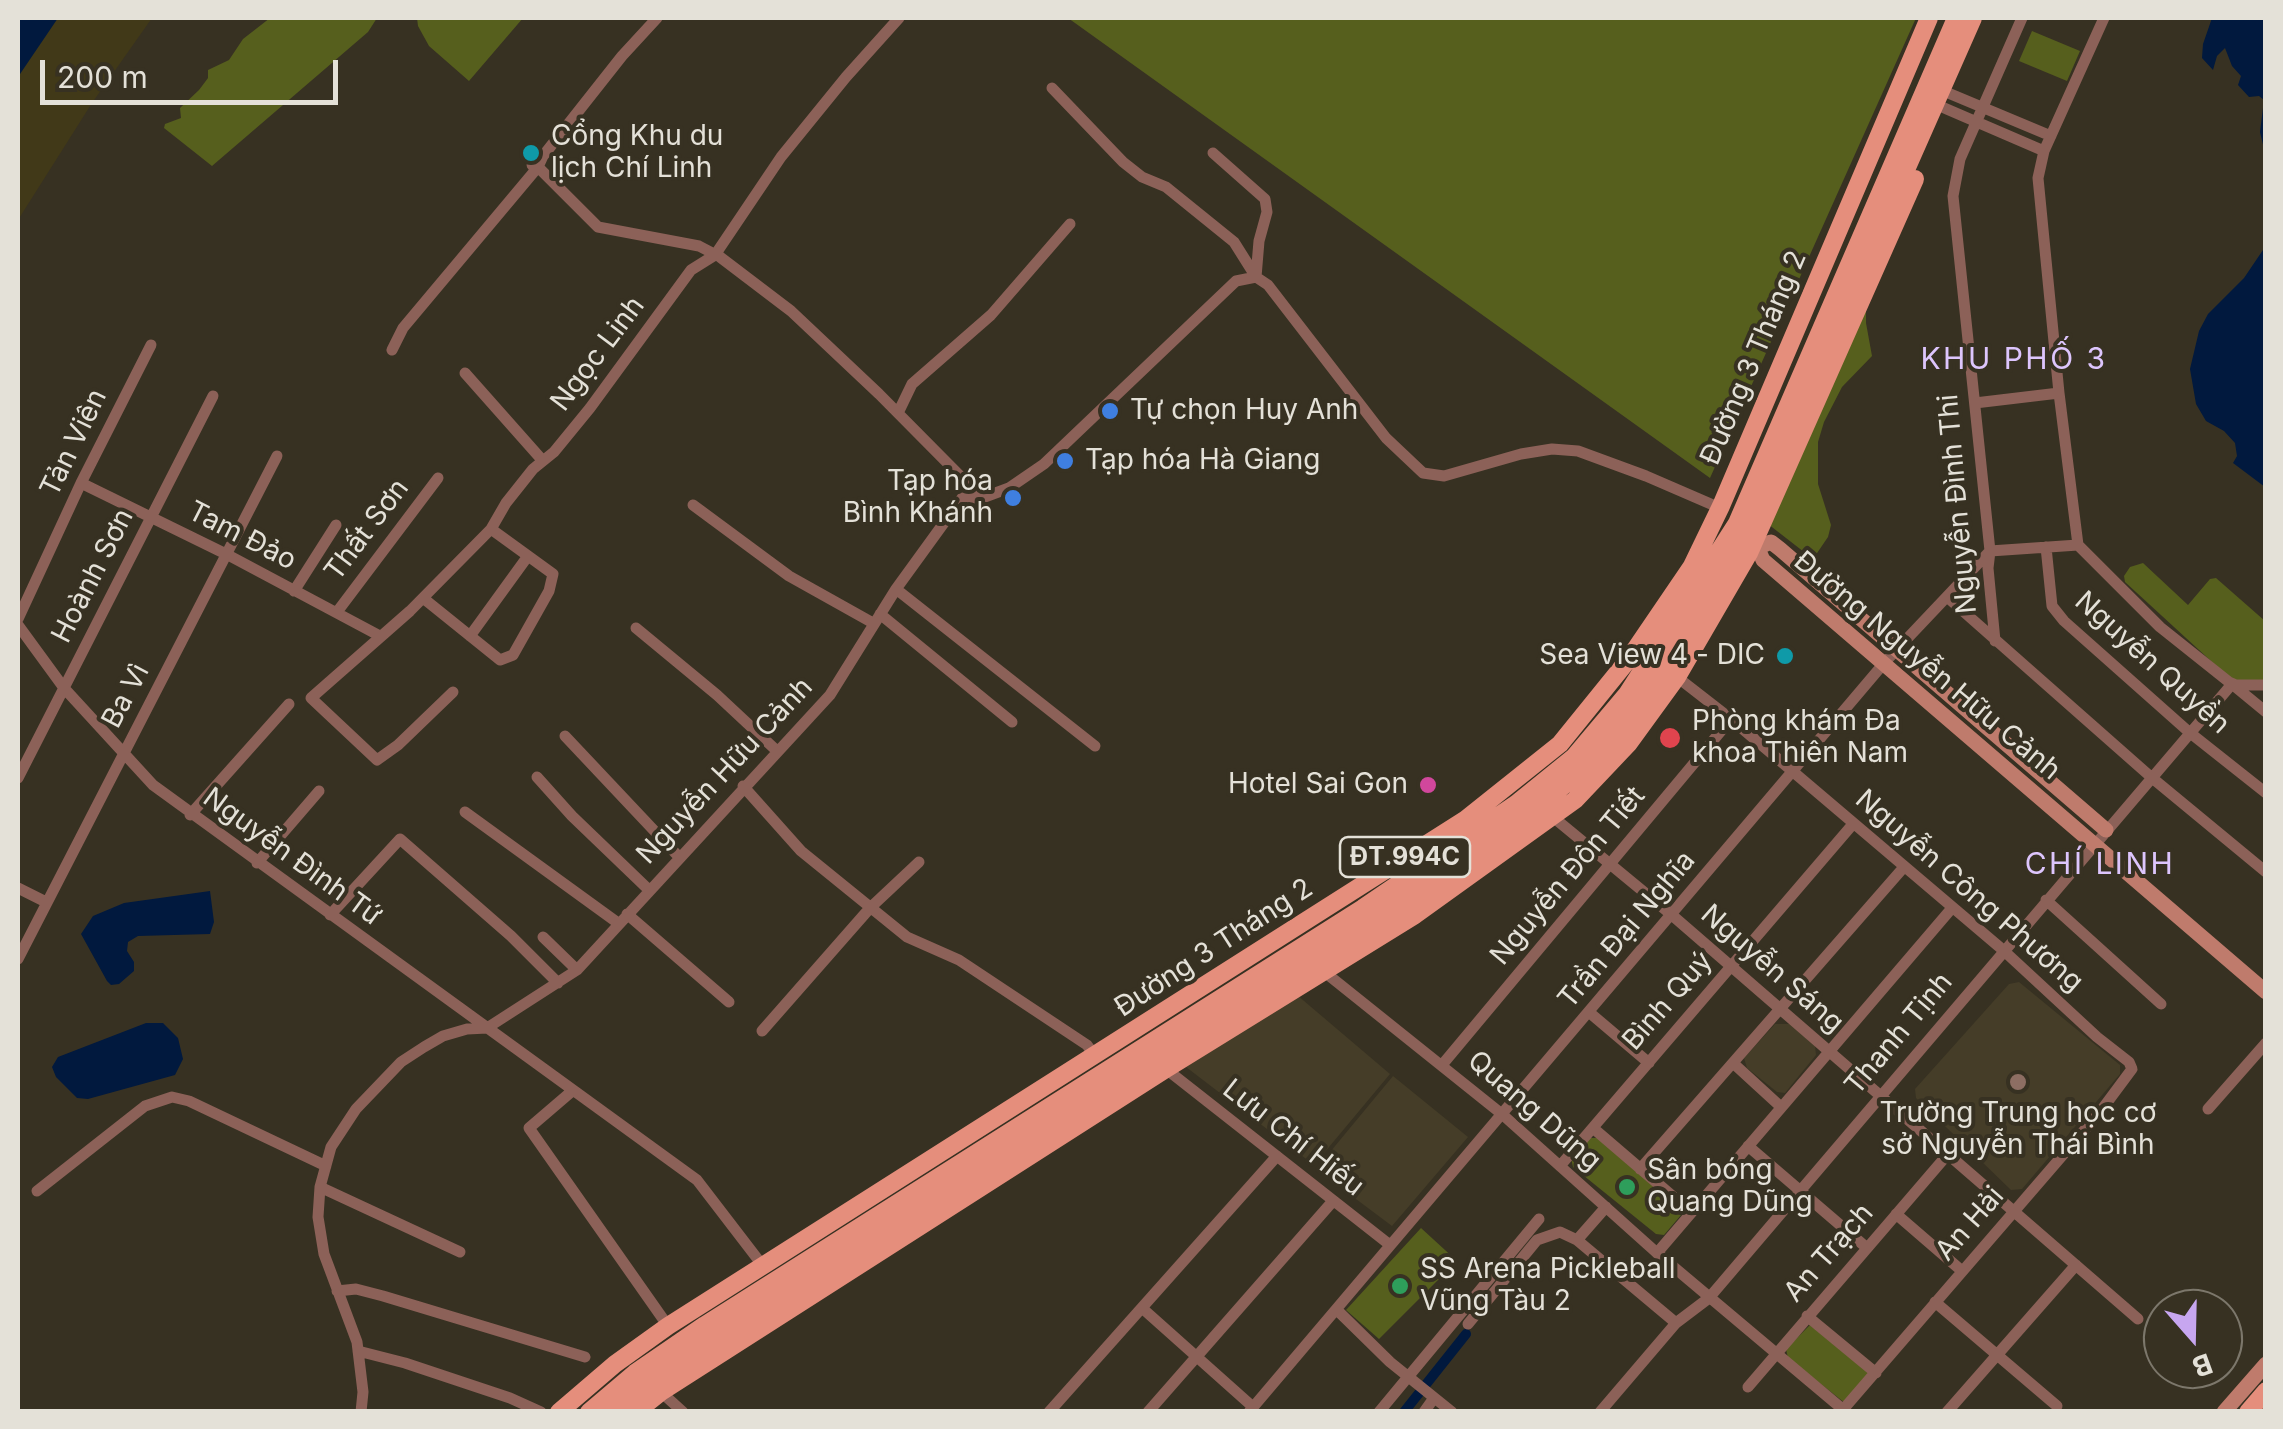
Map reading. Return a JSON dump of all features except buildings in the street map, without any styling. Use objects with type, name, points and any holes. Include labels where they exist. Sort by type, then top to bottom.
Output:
[{"type":"main road","name":"Đường 3 Tháng 2","points":[[1588,726],[1673,596],[1720,508],[1929,18]]},
{"type":"main road","name":"Đường 3 Tháng 2","points":[[636,1412],[1386,914],[1525,818],[1588,765],[1641,703],[1749,537],[1956,18]]},
{"type":"main road","name":"Đường 3 Tháng 2","points":[[1944,99],[1973,18]]},
{"type":"main road","name":"Đường 3 Tháng 2","points":[[1161,1064],[1415,916],[1553,818],[1629,742],[1677,677],[1749,537],[1944,99],[1986,18]]},
{"type":"main road","points":[[1720,508],[1749,537]]},
{"type":"main road","name":"Đường 3 Tháng 2","points":[[589,1412],[635,1373],[705,1324],[1466,819],[1588,726],[1646,666],[1749,537]]},
{"type":"main road","name":"Đường Nguyễn Hữu Cảnh","points":[[1749,537],[1771,542],[1891,656],[2100,836]]},
{"type":"main road","points":[[2100,836],[2266,992]]},
{"type":"main road","name":"Đường 3 Tháng 2","points":[[559,1412],[668,1326],[1095,1056],[1131,1044]]},
{"type":"main road","name":"Đường 3 Tháng 2","points":[[614,1412],[642,1387],[712,1340],[1113,1096]]},
{"type":"main road","points":[[2238,1409],[2266,1364]]},
{"type":"main road","points":[[2238,1409],[2266,1391]]},
{"type":"street","points":[[392,350],[403,328],[657,18]]},
{"type":"street","name":"Ngọc Linh","points":[[452,692],[377,760],[311,698],[424,598],[491,528],[506,503],[590,408],[691,270],[715,254],[781,156],[899,18]]},
{"type":"street","name":"Nguyễn Đình Thi","points":[[1995,641],[1990,551],[1953,196],[1960,159],[2022,18]]},
{"type":"street","points":[[2104,18],[2039,168],[2058,393],[2078,545],[2160,627],[2266,712]]},
{"type":"street","points":[[1052,88],[1123,162],[1142,177],[1166,187],[1234,242],[1256,277],[1268,284],[1386,438],[1423,473],[1444,476],[1521,454],[1552,449],[1578,451],[1720,508]]},
{"type":"street","points":[[1944,99],[1982,107],[2051,136]]},
{"type":"street","points":[[1944,99],[1977,120],[2044,152]]},
{"type":"street","points":[[1213,153],[1265,199],[1256,277]]},
{"type":"street","points":[[535,166],[598,227],[699,246],[715,254],[790,312],[982,498]]},
{"type":"street","points":[[898,413],[912,384],[990,315],[1070,224]]},
{"type":"street","name":"Nguyễn Hữu Cảnh","points":[[361,1412],[358,1351],[324,1254],[318,1217],[320,1187],[331,1147],[356,1109],[401,1062],[443,1036],[487,1028],[577,970],[830,695],[896,589],[962,498],[982,498],[1009,488],[1044,464],[1219,294],[1236,281],[1256,277]]},
{"type":"street","name":"Tản Viên","points":[[18,622],[81,483],[151,345]]},
{"type":"street","points":[[465,373],[543,462]]},
{"type":"street","points":[[1975,403],[2058,393]]},
{"type":"street","name":"Hoành Sơn","points":[[18,778],[213,396]]},
{"type":"street","name":"Ba Vì","points":[[18,959],[277,456]]},
{"type":"street","name":"Thất Sơn","points":[[336,612],[438,478]]},
{"type":"street","name":"Tam Đảo","points":[[81,483],[380,636]]},
{"type":"street","points":[[693,504],[789,576],[876,619],[1012,722]]},
{"type":"street","points":[[294,590],[336,525]]},
{"type":"street","points":[[424,598],[500,660],[513,654],[549,590],[553,574],[491,528]]},
{"type":"street","points":[[1990,551],[2078,545]]},
{"type":"street","name":"Nguyễn Quyền","points":[[2046,548],[2052,606],[2064,620],[2189,732],[2266,793]]},
{"type":"street","name":"Trần Đại Nghĩa","points":[[1251,1409],[1891,656],[1990,551]]},
{"type":"street","points":[[470,636],[528,556]]},
{"type":"street","points":[[896,589],[1094,746]]},
{"type":"street","name":"Nguyễn Đình Thi","points":[[1947,597],[2151,777],[2263,864]]},
{"type":"street","name":"Nguyễn Đình Tứ","points":[[18,622],[64,688],[153,785],[697,1180],[762,1266]]},
{"type":"street","points":[[636,628],[777,752]]},
{"type":"street","name":"Nguyễn Công Phương","points":[[1677,677],[2003,950],[2129,1062],[2132,1069]]},
{"type":"street","points":[[2232,684],[2266,685]]},
{"type":"street","name":"Thanh Tịnh","points":[[1600,1412],[1676,1323],[1709,1298],[2232,684]]},
{"type":"street","points":[[190,814],[289,704]]},
{"type":"street","name":"Nguyễn Đôn Tiết","points":[[1442,1064],[1731,720]]},
{"type":"street","points":[[565,736],[679,857]]},
{"type":"street","points":[[538,777],[572,816],[649,890]]},
{"type":"street","points":[[743,786],[801,851],[907,938],[959,960],[1086,1045],[1095,1056]]},
{"type":"street","points":[[257,863],[319,790]]},
{"type":"street","points":[[466,812],[622,918],[729,1002]]},
{"type":"street","name":"Nguyễn Sáng","points":[[1553,818],[1612,864],[2138,1318]]},
{"type":"street","name":"Bình Quý","points":[[1560,1166],[1853,824]]},
{"type":"street","points":[[330,915],[400,838],[558,983]]},
{"type":"street","points":[[762,1032],[870,908],[919,862]]},
{"type":"street","points":[[1640,1169],[1904,867]]},
{"type":"street","points":[[18,888],[46,902]]},
{"type":"street","points":[[2046,900],[2161,1004]]},
{"type":"street","points":[[1657,1254],[1952,908]]},
{"type":"street","points":[[542,937],[577,970]]},
{"type":"street","name":"Quang Dũng","points":[[1322,970],[1503,1115],[1657,1254],[1844,1411]]},
{"type":"street","points":[[1590,1013],[1648,1063]]},
{"type":"street","points":[[2208,1109],[2266,1043]]},
{"type":"street","name":"Lưu Chí Hiếu","points":[[1161,1064],[1390,1245]]},
{"type":"street","points":[[1732,1064],[1782,1107]]},
{"type":"street","name":"An Hải","points":[[1844,1411],[2100,1112],[2132,1069]]},
{"type":"street","points":[[572,1092],[530,1128],[668,1326]]},
{"type":"street","points":[[37,1191],[145,1106],[172,1097],[189,1101],[326,1166]]},
{"type":"street","points":[[1592,1128],[1691,1212]]},
{"type":"street","points":[[1748,1146],[1866,1248]]},
{"type":"street","name":"An Trạch","points":[[1748,1387],[1948,1154]]},
{"type":"street","points":[[1050,1412],[1277,1156]]},
{"type":"street","points":[[320,1187],[460,1252]]},
{"type":"street","points":[[1148,1412],[1333,1201]]},
{"type":"street","points":[[1577,1240],[1606,1207]]},
{"type":"street","points":[[1896,1214],[1962,1271]]},
{"type":"street","points":[[1380,1412],[1411,1380],[1539,1219]]},
{"type":"street","points":[[1468,1324],[1537,1240],[1560,1232],[1577,1240],[1676,1323]]},
{"type":"street","points":[[1947,1412],[2076,1265]]},
{"type":"street","points":[[337,1291],[356,1289],[383,1296],[585,1357]]},
{"type":"street","points":[[1936,1302],[2057,1406]]},
{"type":"street","points":[[1142,1308],[1251,1409]]},
{"type":"street","points":[[1337,1310],[1411,1380],[1452,1412]]},
{"type":"street","points":[[1807,1316],[1876,1373]]},
{"type":"street","points":[[358,1351],[475,1386],[541,1412]]},
{"type":"street","points":[[661,1392],[683,1412]]},
{"type":"street","points":[[1424,1412],[1433,1397]]},
{"type":"shaded area","name":"Trường Trung học cơ sở Nguyễn Thái Bình","points":[[2019,982],[2120,1065],[2120,1074],[2022,1189],[2011,1190],[1916,1098],[1915,1089],[2009,984]]},
{"type":"shaded area","points":[[1297,995],[1390,1074],[1314,1165],[1186,1067]]},
{"type":"shaded area","points":[[1775,1024],[1791,1024],[1815,1046],[1816,1055],[1785,1093],[1777,1092],[1747,1068],[1744,1058]]},
{"type":"shaded area","points":[[1393,1076],[1468,1137],[1392,1226],[1316,1169]]},
{"type":"green space","points":[[270,18],[377,18],[368,32],[212,166],[164,128],[165,124],[181,118],[180,108],[208,78],[208,70],[229,60],[243,39]]},
{"type":"green space","points":[[417,18],[523,18],[469,81],[429,46]]},
{"type":"green space","points":[[1068,18],[1916,18],[1710,478]]},
{"type":"green space","points":[[2032,31],[2080,51],[2067,81],[2019,61]]},
{"type":"green space","points":[[1866,292],[1872,356],[1842,387],[1818,442],[1818,484],[1831,525],[1813,559],[1768,524]]},
{"type":"green space","points":[[2143,563],[2188,605],[2210,579],[2216,578],[2265,621],[2265,682],[2238,683],[2125,582],[2130,567]]},
{"type":"green space","points":[[1589,1138],[1598,1138],[1679,1207],[1681,1215],[1664,1235],[1656,1234],[1573,1167],[1571,1158]]},
{"type":"green space","name":"SS Arena Pickleball Vũng Tàu 2","points":[[1421,1228],[1457,1261],[1379,1339],[1346,1310]]},
{"type":"green space","points":[[1810,1325],[1869,1373],[1845,1403],[1788,1358],[1786,1349]]},
{"type":"sand","points":[[18,18],[152,18],[92,103],[18,220]]},
{"type":"water","points":[[18,18],[58,18],[18,77]]},
{"type":"water","points":[[2212,18],[2265,18],[2265,153],[2260,132],[2264,100],[2249,97],[2238,85],[2241,76],[2225,48],[2217,56],[2213,70],[2202,58]]},
{"type":"water","points":[[2265,247],[2265,487],[2233,463],[2237,456],[2235,443],[2206,421],[2196,404],[2190,369],[2199,331],[2208,314],[2244,278]]},
{"type":"water","points":[[210,891],[214,922],[210,934],[138,936],[128,942],[134,971],[119,984],[107,981],[81,934],[93,916],[124,903]]},
{"type":"water","points":[[146,1023],[163,1023],[178,1038],[183,1059],[175,1075],[88,1099],[77,1098],[56,1077],[52,1067],[58,1057]]},
{"type":"waterway","points":[[1404,1412],[1466,1334]]},
{"type":"place","name":"Cổng Khu du lịch Chí Linh","points":[[531,153]]},
{"type":"place","name":"Tự chọn Huy Anh","points":[[1110,411]]},
{"type":"place","name":"Tạp hóa Hà Giang","points":[[1065,461]]},
{"type":"place","name":"Tạp hóa Bình Khánh","points":[[1013,498]]},
{"type":"place","name":"Sea View 4 - DIC","points":[[1785,656]]},
{"type":"place","name":"Phòng khám Đa khoa Thiên Nam","points":[[1670,738]]},
{"type":"place","name":"Hotel Sai Gon","points":[[1428,785]]},
{"type":"place","name":"Trường Trung học cơ sở Nguyễn Thái Bình","points":[[2018,1082]]},
{"type":"place","name":"Sân bóng Quang Dũng","points":[[1627,1187]]},
{"type":"place","name":"SS Arena Pickleball Vũng Tàu 2","points":[[1400,1286]]},
{"type":"district","name":"KHU PHỐ 3","points":[[2014,360]]},
{"type":"district","name":"CHÍ LINH","points":[[2100,865]]}]
